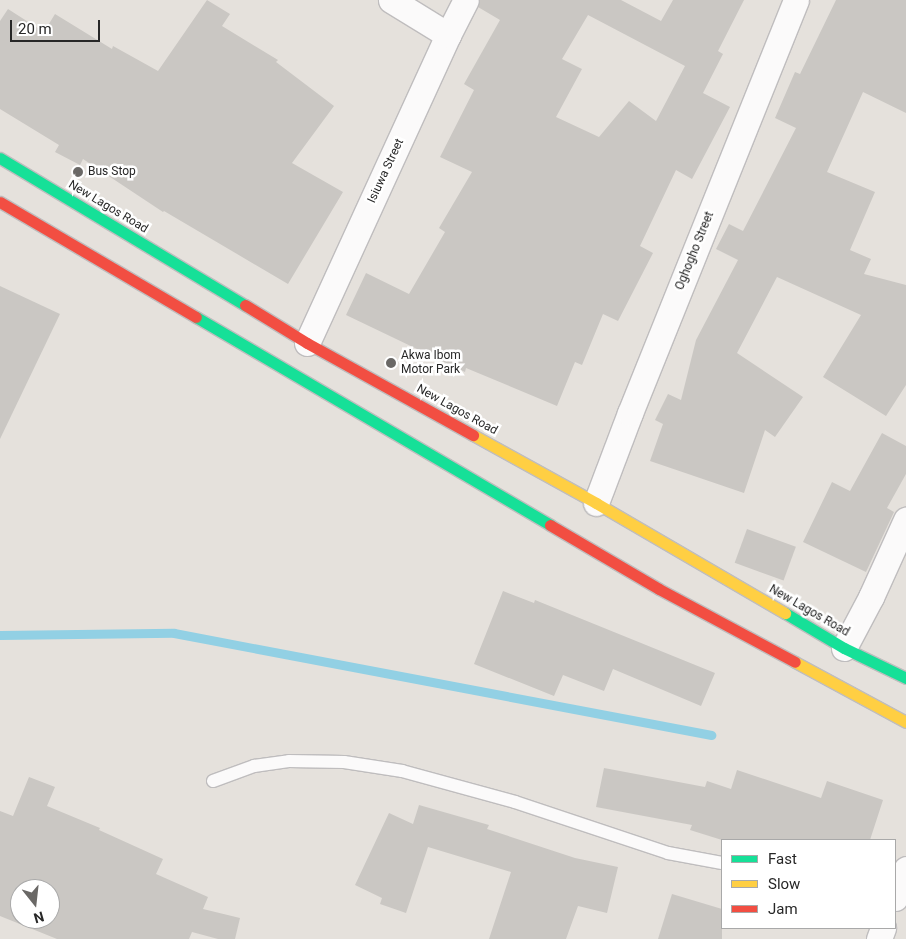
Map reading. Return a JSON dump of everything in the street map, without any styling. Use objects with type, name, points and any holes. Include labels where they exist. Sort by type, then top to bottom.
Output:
[{"type":"main road","name":"New Lagos Road","points":[[0,158],[307,343],[596,503],[844,648],[906,678]]},
{"type":"main road","points":[[0,202],[660,589],[906,722]]},
{"type":"street","points":[[391,0],[448,35]]},
{"type":"street","name":"Isiuwa Street","points":[[307,343],[448,35],[466,0]]},
{"type":"street","name":"Oghogho Street","points":[[596,503],[630,413],[796,0]]},
{"type":"street","points":[[844,648],[871,597],[906,520]]},
{"type":"street","points":[[896,895],[906,869]]},
{"type":"lane","points":[[213,781],[254,766],[289,761],[344,762],[375,766],[402,771],[515,802],[668,853],[721,863]]},
{"type":"building","points":[[207,0],[230,14],[222,26],[278,60],[276,62],[334,106],[292,163],[343,192],[288,284],[163,212],[83,159],[80,165],[55,152],[59,145],[0,109],[0,21],[8,9],[44,32],[55,14],[112,49],[113,46],[158,71]]},
{"type":"building","points":[[480,0],[621,0],[661,21],[673,0],[744,0],[718,51],[723,54],[703,93],[730,107],[692,179],[676,170],[640,246],[653,253],[618,321],[603,314],[582,365],[575,362],[557,406],[466,368],[465,372],[346,315],[366,273],[409,294],[445,232],[439,228],[472,172],[440,157],[474,90],[464,84],[500,20],[478,7]],"holes":[[[588,15],[685,66],[656,121],[629,101],[599,137],[556,117],[582,69],[562,59]]]},
{"type":"building","points":[[836,0],[906,0],[906,113],[863,92],[827,172],[875,192],[850,250],[871,259],[864,274],[906,285],[906,385],[886,416],[823,377],[861,315],[777,277],[737,353],[803,397],[775,437],[765,430],[744,493],[650,461],[663,424],[655,420],[668,394],[681,400],[696,340],[738,260],[716,249],[729,224],[743,231],[796,128],[775,118],[795,72],[800,74]]},
{"type":"building","points":[[0,286],[60,314],[0,439]]},
{"type":"building","points":[[882,433],[906,446],[906,474],[887,508],[894,512],[866,572],[803,542],[832,482],[850,491]]},
{"type":"building","points":[[747,529],[796,547],[784,581],[735,563]]},
{"type":"building","points":[[503,591],[534,603],[535,600],[715,673],[701,706],[613,669],[604,691],[563,675],[554,696],[474,664]]},
{"type":"building","points":[[604,768],[705,787],[707,781],[731,789],[737,770],[821,798],[827,781],[883,800],[870,839],[721,840],[690,830],[692,825],[596,807]]},
{"type":"building","points":[[29,777],[55,787],[47,806],[100,828],[99,830],[163,859],[156,874],[208,897],[203,909],[240,918],[235,939],[218,939],[192,932],[189,939],[57,939],[32,929],[60,929],[60,879],[10,879],[10,920],[0,916],[0,811],[13,816]]},
{"type":"building","points":[[419,805],[489,825],[487,829],[575,858],[618,867],[607,913],[578,906],[566,939],[489,939],[511,872],[428,847],[406,913],[380,904],[382,898],[355,885],[389,813],[413,824]]},
{"type":"building","points":[[672,894],[721,909],[722,939],[658,939]]},
{"type":"waterway","points":[[0,635],[174,633],[711,735]]},
{"type":"traffic: fast","points":[[0,158],[245,305]]},
{"type":"traffic: fast","points":[[196,317],[550,525]]},
{"type":"traffic: fast","points":[[785,613],[844,648],[906,678]]},
{"type":"traffic: slow","points":[[473,435],[596,503],[785,613]]},
{"type":"traffic: slow","points":[[795,662],[906,722]]},
{"type":"traffic: jam","points":[[0,202],[196,317]]},
{"type":"traffic: jam","points":[[245,305],[307,343],[473,435]]},
{"type":"traffic: jam","points":[[550,525],[659,589],[795,662]]},
{"type":"place","name":"Bus Stop","points":[[78,172]]},
{"type":"place","name":"Akwa Ibom Motor Park","points":[[391,363]]}]
